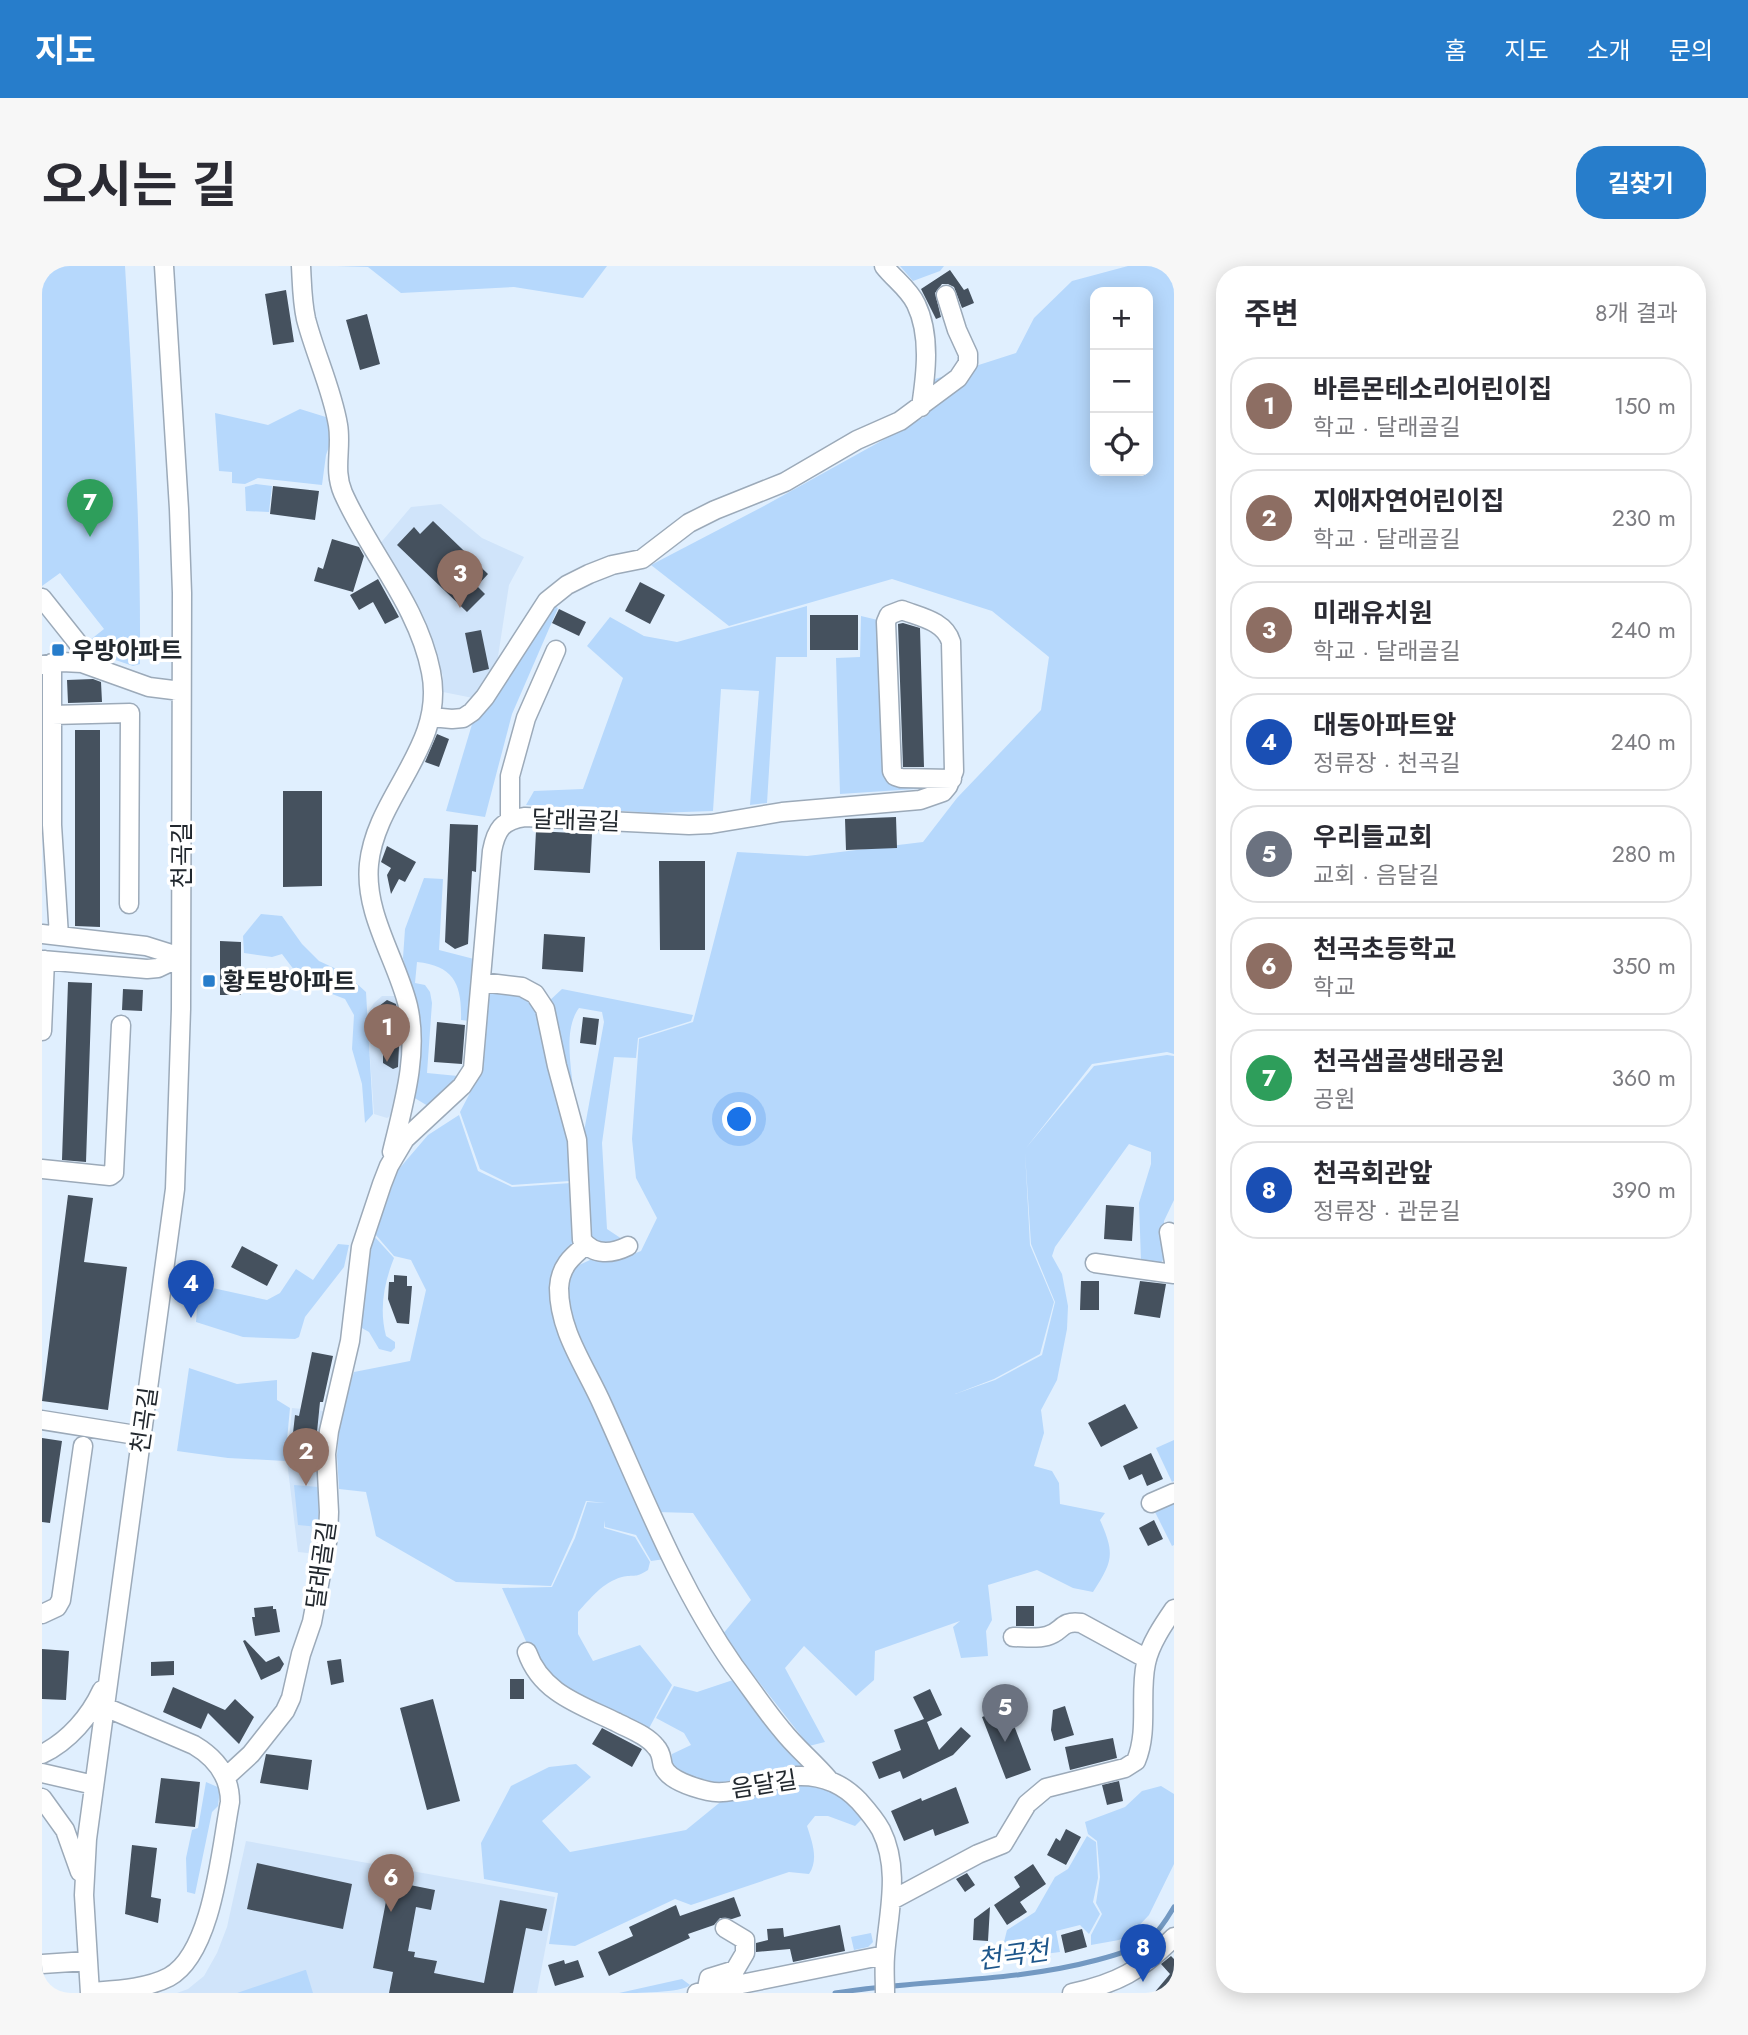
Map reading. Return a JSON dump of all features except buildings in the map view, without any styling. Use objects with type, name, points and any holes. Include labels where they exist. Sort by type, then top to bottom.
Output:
[{"type":"street","name":"천곡길","points":[[84,1895],[87,1839],[175,1189],[179,1124],[179,509],[164,266]]},
{"type":"street","name":"달래골길","points":[[226,1776],[251,1754],[285,1711],[312,1622],[328,1537],[326,1454],[329,1431],[348,1350],[361,1247],[389,1166],[408,1079],[412,1035],[403,988],[373,906],[368,868],[378,825],[419,751],[431,717],[433,685],[416,627],[389,572],[341,489],[337,464],[338,426],[306,319],[301,266]]},
{"type":"street","points":[[884,266],[916,303],[921,319],[926,362],[921,407]]},
{"type":"street","points":[[431,717],[463,718],[472,712],[485,697],[547,601],[567,585],[612,565],[642,559],[690,523],[715,509],[785,482],[857,440],[900,421],[958,378],[965,371],[968,354],[946,295]]},
{"type":"street","points":[[42,598],[77,642],[91,666]]},
{"type":"street","points":[[902,610],[941,625],[949,635],[954,758],[947,786],[901,778],[894,776],[892,771],[886,622],[889,615],[895,611],[902,610]]},
{"type":"street","points":[[510,819],[510,776],[526,718],[556,650]]},
{"type":"street","points":[[181,691],[142,685],[91,666],[71,662],[47,664],[52,715],[50,935],[146,946],[181,957]]},
{"type":"street","points":[[52,715],[130,713],[129,904]]},
{"type":"street","name":"달래골길","points":[[389,1166],[405,1139],[469,1078],[475,1059],[492,851],[501,826],[510,819],[525,817],[711,824],[782,812],[920,800],[947,786]]},
{"type":"street","points":[[42,1031],[43,960],[147,969],[158,968],[181,957]]},
{"type":"street","points":[[481,982],[522,987],[535,994],[545,1009],[577,1140],[582,1208],[580,1232],[586,1245],[606,1253],[628,1246]]},
{"type":"street","points":[[42,1169],[110,1176],[114,1173],[121,1025]]},
{"type":"street","points":[[1169,1232],[1174,1262]]},
{"type":"street","points":[[586,1245],[568,1260],[559,1286],[561,1310],[569,1338],[601,1402],[665,1545],[700,1611],[734,1665],[781,1730],[829,1780]]},
{"type":"street","points":[[1095,1263],[1174,1274]]},
{"type":"street","points":[[42,1420],[142,1436]]},
{"type":"street","points":[[42,1614],[57,1607],[61,1600],[83,1446]]},
{"type":"street","points":[[1151,1503],[1174,1493]]},
{"type":"street","points":[[891,1900],[978,1853],[1003,1844],[1027,1804],[1046,1788],[1125,1768],[1136,1761],[1142,1745],[1147,1659],[1174,1609]]},
{"type":"street","points":[[1013,1637],[1050,1636],[1063,1624],[1081,1623],[1147,1659]]},
{"type":"street","name":"음달길","points":[[527,1652],[536,1669],[565,1699],[636,1732],[655,1745],[661,1755],[663,1768],[670,1776],[711,1792],[796,1776],[829,1780],[850,1791],[881,1830],[892,1871],[885,1993]]},
{"type":"street","points":[[42,1754],[59,1744],[84,1720],[109,1674]]},
{"type":"street","points":[[42,1798],[65,1830],[79,1870],[84,1895],[90,1993],[149,1984],[169,1977],[183,1967],[202,1936],[217,1874],[230,1788],[226,1776],[206,1752],[105,1707]]},
{"type":"street","points":[[42,1773],[94,1785]]},
{"type":"street","points":[[703,1993],[709,1978],[735,1970],[745,1953],[745,1940],[725,1928]]},
{"type":"street","points":[[1072,1993],[1111,1984],[1131,1974],[1174,1937]]},
{"type":"street","points":[[42,1964],[87,1961]]},
{"type":"street","points":[[703,1993],[885,1961]]},
{"type":"shaded area","points":[[42,266],[125,266],[139,564],[140,664],[133,666],[92,652],[85,644],[104,629],[60,573],[42,586]]},
{"type":"shaded area","points":[[337,266],[607,266],[583,298],[514,287],[401,293],[368,267]]},
{"type":"shaded area","points":[[900,266],[944,266],[940,271],[913,281]]},
{"type":"shaded area","points":[[1128,266],[1174,266],[1174,1054],[1167,1052],[1092,1064],[1026,1148],[1094,1066],[1174,1056],[1174,1200],[1164,1221],[1163,1260],[1159,1265],[1141,1261],[1139,1203],[1151,1164],[1151,1152],[1129,1144],[1055,1247],[1052,1256],[1062,1274],[1068,1306],[1067,1329],[1057,1380],[1041,1410],[1044,1433],[1034,1466],[1052,1471],[1059,1483],[1060,1504],[1105,1513],[1100,1520],[1108,1541],[1110,1557],[1093,1592],[1073,1588],[1037,1570],[988,1585],[992,1620],[986,1631],[988,1656],[961,1658],[953,1627],[960,1621],[875,1651],[874,1680],[856,1696],[804,1646],[785,1668],[825,1742],[809,1746],[722,1635],[751,1600],[693,1513],[656,1512],[566,1310],[566,1271],[590,1260],[615,1261],[641,1251],[657,1218],[636,1178],[632,1139],[639,1039],[693,1022],[737,852],[807,856],[923,842],[957,798],[1041,710],[1049,657],[992,611],[892,579],[729,626],[651,565],[928,415],[932,380],[1016,353],[1034,318],[1072,281]],"holes":[[[1025,1152],[1031,1244],[1055,1302],[1042,1355],[995,1380],[955,1394],[994,1379],[1040,1354],[1054,1302],[1030,1245]]]},
{"type":"shaded area","points":[[300,409],[329,418],[331,441],[322,485],[258,478],[245,484],[232,483],[232,472],[219,471],[215,413],[268,425]]},
{"type":"shaded area","points":[[256,484],[272,486],[269,512],[246,511],[245,487]]},
{"type":"shaded area","points":[[441,504],[482,538],[524,557],[509,585],[497,663],[491,677],[473,698],[443,692],[443,676],[425,627],[378,546],[411,507]]},
{"type":"shaded area","points":[[552,605],[558,608],[512,714],[485,817],[446,811],[473,721]]},
{"type":"shaded area","points":[[807,606],[807,657],[776,657],[767,803],[750,805],[759,691],[721,689],[713,811],[655,813],[526,805],[534,791],[583,789],[623,678],[587,646],[610,617],[644,636],[677,642]]},
{"type":"shaded area","points":[[861,616],[882,621],[887,772],[936,783],[930,788],[840,794],[836,658],[860,657]]},
{"type":"shaded area","points":[[424,878],[443,879],[439,950],[474,959],[470,1021],[461,1020],[460,996],[453,979],[440,968],[417,962],[415,983],[425,985],[430,992],[432,1003],[427,1073],[458,1076],[428,1106],[413,1097],[418,1013],[403,958],[405,929]]},
{"type":"shaded area","points":[[261,914],[282,916],[302,944],[319,961],[345,973],[366,992],[373,1114],[365,1123],[362,1084],[352,1049],[354,1015],[345,999],[304,983],[282,954],[272,957],[244,953],[243,936]]},
{"type":"shaded area","points":[[490,989],[521,992],[539,1011],[572,1143],[570,1181],[512,1185],[480,1169],[460,1112],[483,1068]]},
{"type":"shaded area","points":[[562,989],[693,1015],[691,1021],[638,1038],[636,1058],[614,1057],[602,1143],[607,1229],[625,1241],[614,1247],[590,1240],[583,1137],[604,1022],[602,1012],[579,1008],[574,1018],[570,1054],[574,1104],[548,1002]]},
{"type":"shaded area","points":[[382,996],[397,996],[406,1040],[395,1113],[387,1118],[374,1114],[367,1014]]},
{"type":"shaded area","points":[[459,1115],[478,1171],[512,1187],[571,1183],[577,1238],[556,1286],[665,1559],[651,1561],[636,1535],[605,1527],[605,1520],[604,1528],[635,1537],[650,1562],[648,1570],[615,1579],[592,1597],[578,1612],[578,1634],[593,1661],[640,1645],[672,1685],[646,1734],[565,1695],[529,1648],[502,1588],[552,1587],[575,1538],[587,1502],[606,1503],[586,1501],[551,1586],[456,1582],[376,1536],[366,1492],[339,1489],[337,1455],[341,1411],[354,1372],[410,1361],[426,1290],[411,1260],[394,1256],[375,1234],[398,1170],[428,1135]]},
{"type":"shaded area","points":[[374,1236],[394,1258],[385,1287],[383,1306],[386,1336],[395,1342],[395,1348],[391,1352],[379,1349],[369,1332],[360,1327],[369,1253]]},
{"type":"shaded area","points":[[338,1244],[349,1245],[344,1267],[305,1317],[299,1337],[243,1337],[196,1322],[199,1285],[267,1300],[280,1293],[296,1269],[313,1280]]},
{"type":"shaded area","points":[[189,1368],[237,1384],[277,1380],[277,1400],[290,1408],[285,1461],[228,1458],[177,1451]]},
{"type":"shaded area","points":[[292,1408],[324,1411],[319,1454],[323,1511],[317,1554],[298,1552],[287,1461]]},
{"type":"shaded area","points":[[1174,1440],[1174,1481],[1172,1482],[1156,1448]]},
{"type":"shaded area","points":[[294,1485],[318,1487],[319,1527],[298,1525]]},
{"type":"shaded area","points":[[1174,1502],[1174,1545],[1172,1546],[1154,1510]]},
{"type":"shaded area","points":[[733,1680],[775,1734],[811,1773],[710,1787],[671,1765],[672,1754],[691,1745],[684,1733],[656,1718],[674,1686],[697,1692]]},
{"type":"shaded area","points":[[576,1764],[591,1777],[542,1821],[570,1852],[686,1830],[729,1795],[797,1780],[829,1784],[865,1816],[855,1826],[828,1816],[815,1816],[807,1826],[814,1856],[809,1874],[789,1872],[691,1905],[675,1899],[575,1946],[549,1944],[558,1893],[484,1879],[481,1843],[511,1786],[549,1767]]},
{"type":"shaded area","points":[[206,1782],[220,1788],[218,1806],[212,1812],[195,1894],[187,1892],[186,1858],[192,1830],[198,1828]]},
{"type":"shaded area","points":[[1161,1786],[1174,1794],[1174,1864],[1149,1915],[1133,1932],[1119,1940],[1091,1945],[1091,1935],[1102,1914],[1096,1903],[1100,1877],[1097,1841],[1088,1834],[1085,1822],[1125,1807],[1142,1791]]},
{"type":"shaded area","points":[[1087,1836],[1096,1842],[1098,1878],[1093,1902],[1100,1914],[1089,1934],[1080,1925],[1056,1931],[1060,1952],[1029,1956],[1001,1954],[1007,1930],[1035,1912],[1055,1877],[1068,1869]]},
{"type":"shaded area","points":[[246,1841],[555,1897],[537,1993],[177,1993],[188,1989],[204,1976],[217,1953],[227,1927]]},
{"type":"shaded area","points":[[871,1933],[873,1942],[868,1947],[854,1950],[851,1937]]},
{"type":"shaded area","points":[[305,1970],[313,1993],[237,1993]]},
{"type":"shaded area","points":[[682,1979],[690,1985],[668,1991],[619,1993]]},
{"type":"waterway","name":"천곡천","points":[[835,1993],[1032,1973],[1097,1960],[1126,1951],[1152,1937],[1174,1907]]},
{"type":"place","name":"천곡샘골생태공원","points":[[90,537]]},
{"type":"place","name":"미래유치원","points":[[460,608]]},
{"type":"place","name":"우방아파트","points":[[58,650]]},
{"type":"place","name":"황토방아파트","points":[[209,981]]},
{"type":"place","name":"바른몬테소리어린이집","points":[[387,1062]]},
{"type":"place","name":"대동아파트앞","points":[[191,1318]]},
{"type":"place","name":"지애자연어린이집","points":[[306,1486]]},
{"type":"place","name":"우리들교회","points":[[1005,1742]]},
{"type":"place","name":"천곡초등학교","points":[[391,1912]]},
{"type":"place","name":"천곡회관앞","points":[[1143,1982]]}]
